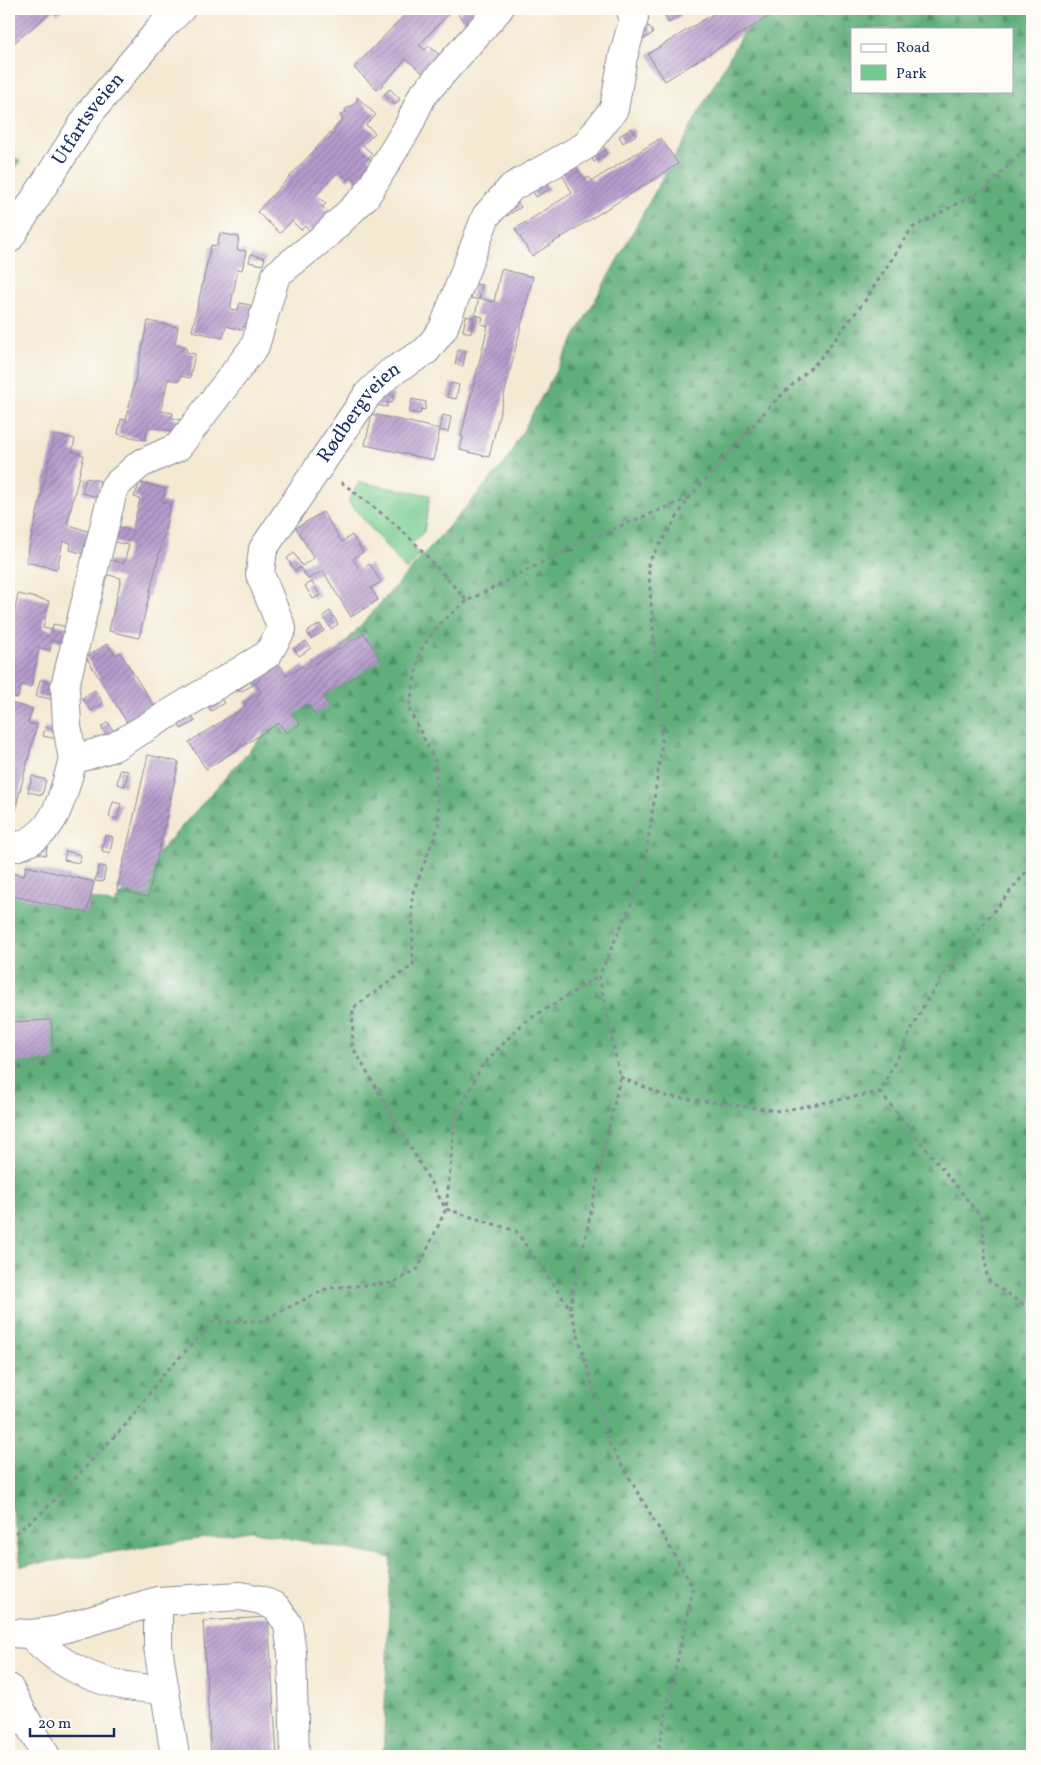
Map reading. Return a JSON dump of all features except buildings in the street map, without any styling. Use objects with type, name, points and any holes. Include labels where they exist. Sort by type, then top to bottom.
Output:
[{"type":"street","name":"Utfartsveien","points":[[9,239],[92,110],[161,28],[181,9]]},
{"type":"street","points":[[9,848],[36,839],[53,820],[73,760],[67,726],[65,686],[114,487],[140,464],[178,447],[255,346],[276,275],[324,236],[366,196],[408,127],[422,96],[499,9]]},
{"type":"street","name":"Rødbergveien","points":[[73,760],[114,748],[268,654],[282,629],[260,574],[263,548],[368,394],[390,373],[426,351],[443,329],[486,216],[512,187],[584,146],[614,108],[623,57],[638,12]]},
{"type":"street","points":[[19,1634],[59,1630],[158,1601],[241,1596],[261,1600],[276,1607],[288,1624],[292,1653],[295,1756]]},
{"type":"street","points":[[158,1601],[158,1647],[174,1756]]},
{"type":"street","points":[[19,1634],[40,1645],[72,1669],[136,1689],[164,1689]]},
{"type":"street","points":[[9,1688],[46,1756]]},
{"type":"path","points":[[9,1538],[46,1510],[128,1422],[163,1375],[213,1322],[261,1321],[328,1288],[393,1283],[418,1269],[446,1208],[455,1120],[481,1066],[523,1022],[599,976],[643,877],[662,744],[648,563],[689,498],[771,405],[818,361],[864,302],[912,228],[985,189],[1032,142]]},
{"type":"path","points":[[320,467],[389,519],[431,560],[466,601]]},
{"type":"path","points":[[657,1756],[693,1588],[610,1443],[570,1308],[516,1231],[446,1208],[352,1046],[353,1008],[413,965],[412,895],[439,825],[435,761],[409,709],[420,651],[439,624],[466,601],[586,540],[689,498]]},
{"type":"path","points":[[880,1092],[923,1008],[951,963],[1032,865]]},
{"type":"path","points":[[570,1308],[620,1077],[599,976]]},
{"type":"path","points":[[620,1077],[666,1096],[780,1111],[880,1092]]},
{"type":"path","points":[[880,1092],[982,1218],[987,1280],[1032,1311]]},
{"type":"green space","points":[[756,9],[1032,9],[1032,1756],[383,1756],[391,1558],[251,1531],[21,1566],[9,1490],[9,876],[113,904],[505,463]]},
{"type":"green space","points":[[9,154],[20,161],[9,179]]},
{"type":"green space","points":[[359,482],[430,495],[424,532],[410,546],[420,555],[406,570],[348,501]]}]
